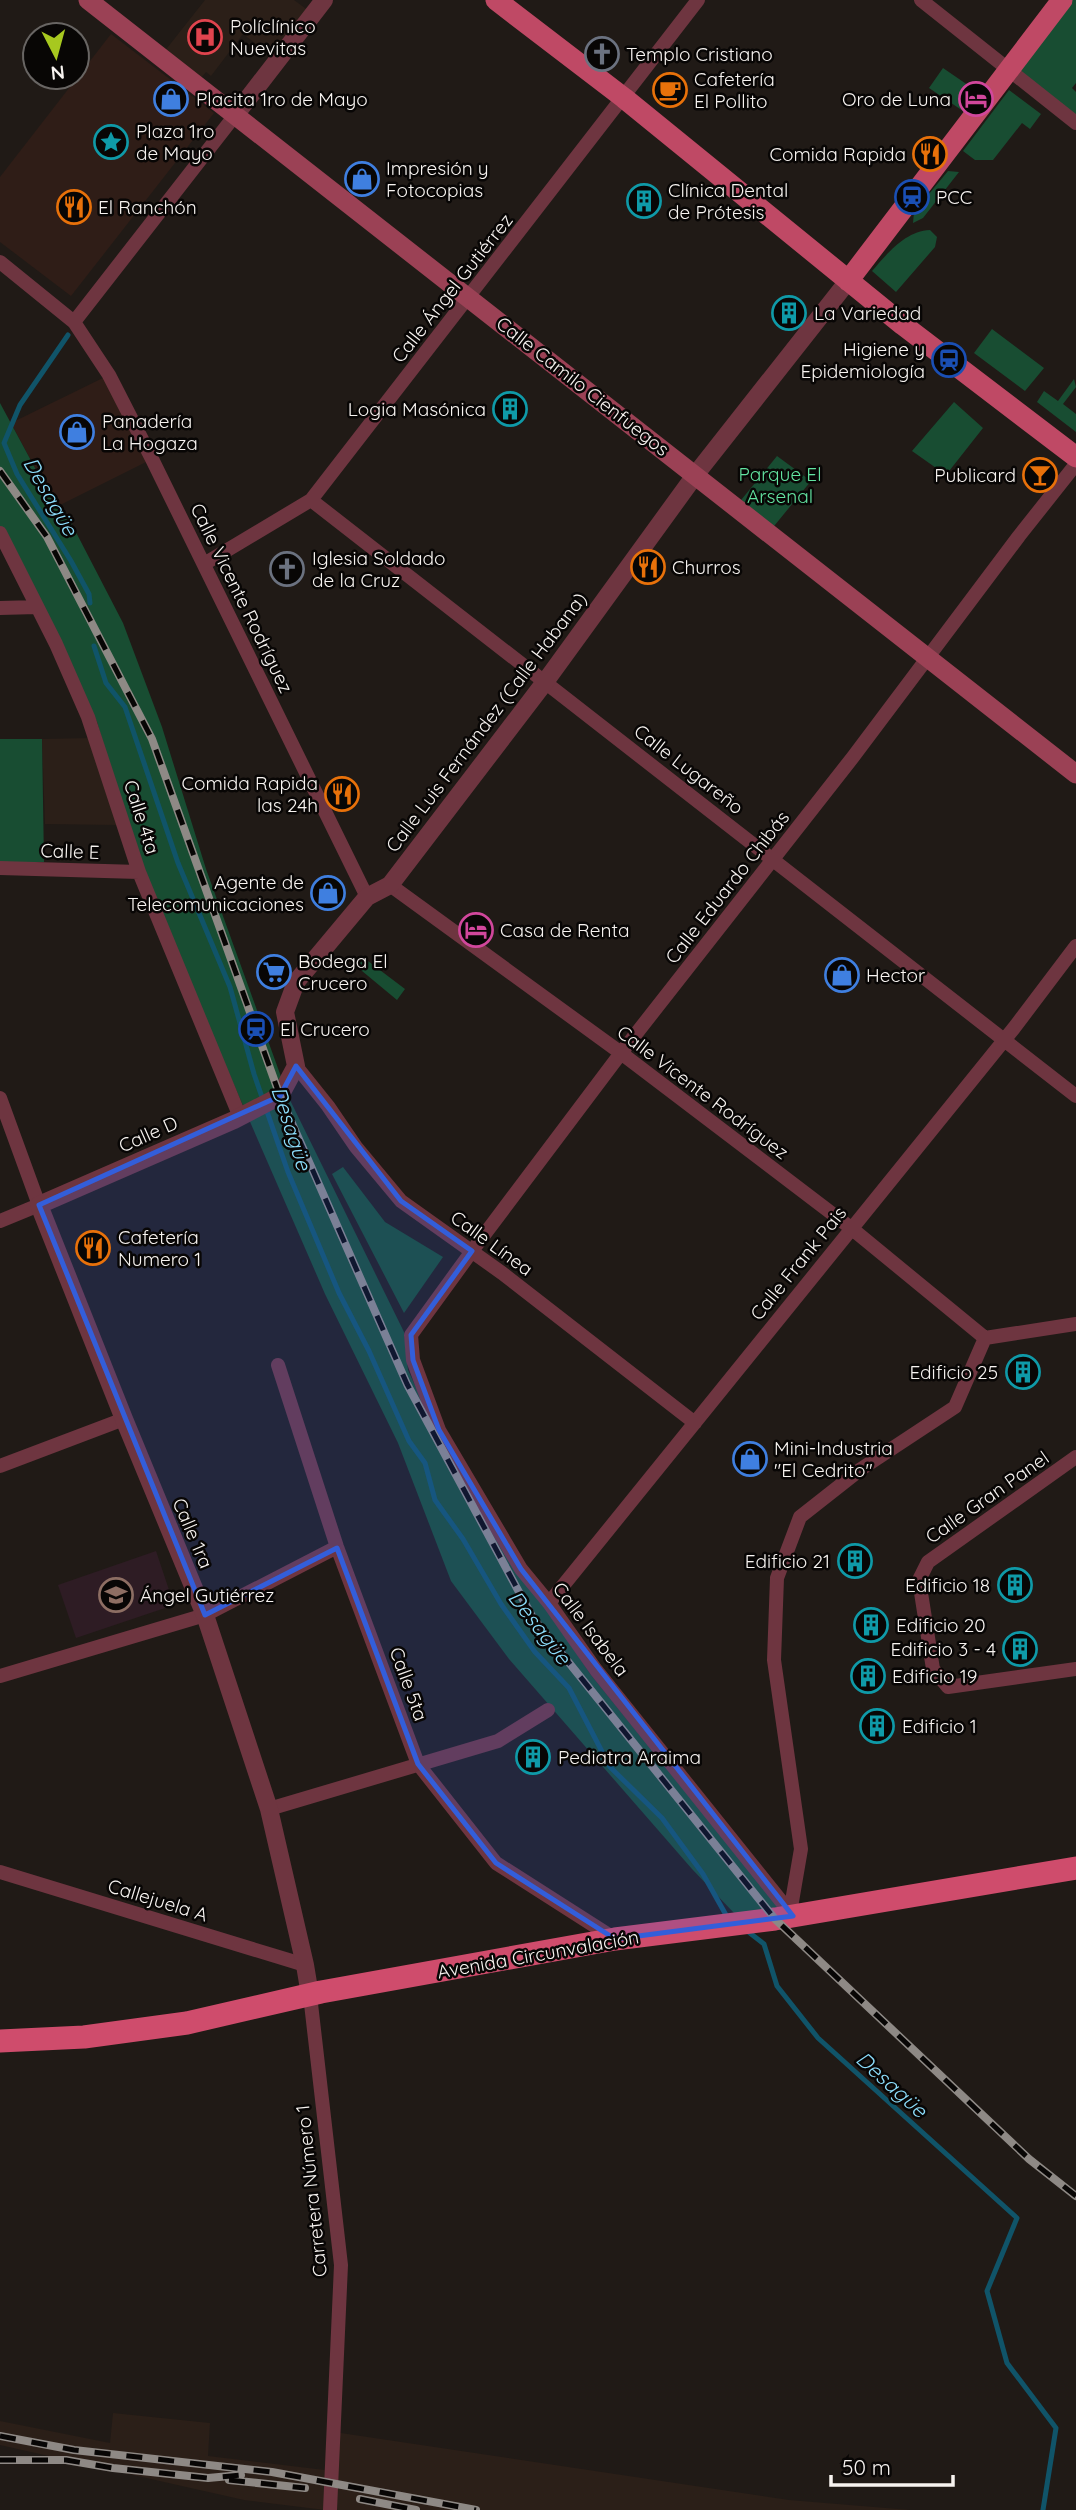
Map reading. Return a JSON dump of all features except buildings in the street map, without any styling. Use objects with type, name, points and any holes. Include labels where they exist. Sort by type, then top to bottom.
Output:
[{"type":"highway","name":"Avenida Circunvalación","points":[[0,2041],[84,2037],[187,2023],[310,1995],[615,1940],[737,1924],[1076,1868]]},
{"type":"main road","name":"Calle Camilo Cienfuegos","points":[[88,0],[1076,774]]},
{"type":"main road","points":[[496,0],[624,98],[848,281],[1076,457]]},
{"type":"main road","points":[[848,281],[1062,0]]},
{"type":"street","points":[[0,262],[74,321],[324,0]]},
{"type":"street","name":"Calle Ángel Gutiérrez","points":[[204,564],[310,500],[698,0]]},
{"type":"street","points":[[921,0],[1076,122]]},
{"type":"street","name":"Calle Luis Fernández (Calle Habana)","points":[[296,1066],[285,1012],[296,982],[367,897],[390,885],[545,682],[696,474],[848,281]]},
{"type":"street","name":"Calle Vicente Rodríguez","points":[[74,321],[109,375],[367,897]]},
{"type":"street","name":"Calle Eduardo Chibás","points":[[411,1335],[621,1054],[1076,464]]},
{"type":"street","name":"Calle Lugareño","points":[[310,500],[1076,1096]]},
{"type":"street","name":"Calle 4ta","points":[[0,533],[88,717],[139,872],[246,1114]]},
{"type":"street","points":[[0,608],[37,607]]},
{"type":"street","name":"Calle E","points":[[0,868],[139,872]]},
{"type":"street","name":"Calle Vicente Rodríguez","points":[[390,885],[621,1054],[851,1228],[985,1338]]},
{"type":"street","name":"Calle Frank Pais","points":[[549,1603],[1076,946]]},
{"type":"street","name":"Calle D","points":[[0,1221],[246,1114],[280,1096],[296,1066]]},
{"type":"street","name":"Calle Línea","points":[[296,1066],[356,1147],[401,1201],[472,1251],[695,1423]]},
{"type":"street","name":"Calle 1ra","points":[[0,1098],[39,1205],[205,1615],[269,1809],[310,1995]]},
{"type":"street","points":[[792,1914],[801,1849],[775,1660],[777,1578],[800,1517],[871,1462],[955,1407],[985,1338],[1076,1324]]},
{"type":"street","name":"Calle Isabela","points":[[411,1335],[414,1360],[439,1430],[521,1569],[549,1603],[596,1670],[792,1914]]},
{"type":"street","name":"Calle 5ta","points":[[278,1365],[337,1548],[418,1764],[496,1863],[615,1940]]},
{"type":"street","points":[[0,1466],[124,1419]]},
{"type":"street","name":"Calle Gran Panel","points":[[1076,1457],[928,1562],[919,1580],[933,1669],[948,1687],[1076,1669]]},
{"type":"street","points":[[0,1676],[205,1615],[337,1548]]},
{"type":"street","points":[[269,1809],[498,1741],[548,1710]]},
{"type":"street","name":"Callejuela A","points":[[0,1872],[305,1965]]},
{"type":"street","name":"Carretera Número 1","points":[[310,1995],[341,2265],[330,2510]]},
{"type":"highlighted area","points":[[296,1066],[401,1201],[472,1251],[411,1335],[413,1360],[439,1430],[521,1569],[793,1916],[615,1939],[496,1863],[418,1764],[337,1548],[205,1615],[39,1205],[280,1096]]},
{"type":"shaded area","name":"Políclínico Nuevitas","points":[[205,0],[294,0],[313,14],[278,60],[243,34],[211,76],[206,72],[196,84],[160,57]]},
{"type":"shaded area","points":[[111,34],[214,113],[71,296],[0,242],[0,177],[67,91],[91,91],[91,60]]},
{"type":"shaded area","name":"Panadería La Hogaza","points":[[109,375],[152,459],[56,507],[11,423]]},
{"type":"shaded area","points":[[92,738],[117,825],[45,824],[42,739]]},
{"type":"shaded area","name":"Ángel Gutiérrez","points":[[156,1551],[174,1605],[76,1638],[58,1585]]},
{"type":"shaded area","points":[[113,2413],[210,2423],[208,2456],[333,2471],[334,2432],[789,2500],[910,2510],[325,2510],[244,2500],[0,2445],[0,2421],[110,2443]]},
{"type":"green space","points":[[1071,0],[1076,0],[1076,83],[1072,88],[1076,92],[1076,117],[1017,70]]},
{"type":"green space","points":[[943,68],[978,92],[963,111],[929,88]]},
{"type":"green space","points":[[1009,90],[1041,114],[1030,129],[1022,123],[993,160],[975,160],[963,151]]},
{"type":"green space","points":[[948,171],[959,172],[923,218],[913,223],[914,212]]},
{"type":"green space","points":[[930,230],[937,237],[935,247],[896,292],[872,271],[890,251],[912,234]]},
{"type":"green space","points":[[992,329],[1044,368],[1025,391],[974,353]]},
{"type":"green space","points":[[1074,379],[1076,387],[1063,404],[1076,414],[1076,432],[1037,402],[1044,391],[1058,401]]},
{"type":"green space","points":[[954,402],[983,428],[946,475],[912,451]]},
{"type":"green space","points":[[0,403],[56,507],[66,513],[123,623],[162,727],[206,869],[288,1096],[404,1332],[408,1370],[434,1427],[543,1604],[591,1675],[781,1910],[734,1913],[692,1869],[509,1659],[451,1581],[398,1443],[325,1294],[140,869],[97,722],[0,526]]},
{"type":"green space","name":"Parque El Arsenal","points":[[777,456],[811,481],[770,531],[737,505]]},
{"type":"green space","points":[[0,739],[42,739],[44,862],[0,862]]},
{"type":"green space","points":[[364,958],[405,989],[397,1000],[356,966]]},
{"type":"green space","points":[[343,1167],[385,1222],[443,1257],[404,1313],[332,1174]]},
{"type":"waterway","name":"Desagüe","points":[[68,335],[20,405],[4,443],[17,474],[89,594],[90,603]]},
{"type":"waterway","name":"Desagüe","points":[[94,646],[106,683],[125,707],[178,863],[230,987],[254,1074],[288,1172],[339,1293],[369,1351],[409,1441],[425,1463],[435,1500],[535,1652],[569,1688],[610,1767],[662,1818],[703,1874],[730,1918]]},
{"type":"waterway","name":"Desagüe","points":[[746,1930],[764,1944],[777,1986],[818,2038],[1017,2218],[987,2291],[1007,2363],[1056,2428],[1043,2510]]},
{"type":"railway","points":[[0,471],[47,537],[152,739],[280,1096],[407,1384],[533,1618],[775,1919],[1029,2159],[1076,2196]]},
{"type":"railway","points":[[0,2436],[74,2450],[272,2472],[476,2510]]},
{"type":"railway","points":[[0,2460],[66,2460],[208,2478],[241,2475]]},
{"type":"railway","points":[[229,2480],[305,2488]]},
{"type":"railway","points":[[360,2499],[416,2510]]},
{"type":"place","name":"Políclínico Nuevitas","points":[[205,37]]},
{"type":"place","name":"Templo Cristiano","points":[[602,54]]},
{"type":"place","name":"Cafetería El Pollito","points":[[670,90]]},
{"type":"place","name":"Placita 1ro de Mayo","points":[[171,99]]},
{"type":"place","name":"Oro de Luna","points":[[976,99]]},
{"type":"place","name":"Plaza 1ro de Mayo","points":[[111,142]]},
{"type":"place","name":"Comida Rapida","points":[[930,154]]},
{"type":"place","name":"Impresión y Fotocopias","points":[[362,179]]},
{"type":"place","name":"PCC","points":[[912,197]]},
{"type":"place","name":"Clínica Dental de Prótesis","points":[[644,201]]},
{"type":"place","name":"El Ranchón","points":[[74,207]]},
{"type":"place","name":"La Variedad","points":[[789,313]]},
{"type":"place","name":"Higiene y Epidemiología","points":[[949,360]]},
{"type":"place","name":"Logia Masónica","points":[[510,409]]},
{"type":"place","name":"Panadería La Hogaza","points":[[77,432]]},
{"type":"place","name":"Publicard","points":[[1040,475]]},
{"type":"place","name":"Churros","points":[[648,567]]},
{"type":"place","name":"Iglesia Soldado de la Cruz","points":[[287,569]]},
{"type":"place","name":"Comida Rapida las 24h","points":[[342,794]]},
{"type":"place","name":"Agente de Telecomunicaciones","points":[[328,893]]},
{"type":"place","name":"Casa de Renta","points":[[476,930]]},
{"type":"place","name":"Bodega El Crucero","points":[[274,972]]},
{"type":"place","name":"Hector","points":[[842,975]]},
{"type":"place","name":"El Crucero","points":[[256,1029]]},
{"type":"place","name":"Cafetería Numero 1","points":[[93,1248]]},
{"type":"place","name":"Edificio 25","points":[[1023,1372]]},
{"type":"place","name":"Mini-Industria \"El Cedrito\"","points":[[750,1459]]},
{"type":"place","name":"Edificio 21","points":[[855,1561]]},
{"type":"place","name":"Edificio 18","points":[[1015,1585]]},
{"type":"place","name":"Ángel Gutiérrez","points":[[116,1595]]},
{"type":"place","name":"Edificio 20","points":[[871,1625]]},
{"type":"place","name":"Edificio 3 - 4","points":[[1020,1649]]},
{"type":"place","name":"Edificio 19","points":[[868,1676]]},
{"type":"place","name":"Edificio 1","points":[[877,1726]]},
{"type":"place","name":"Pediatra Araima","points":[[533,1757]]}]
